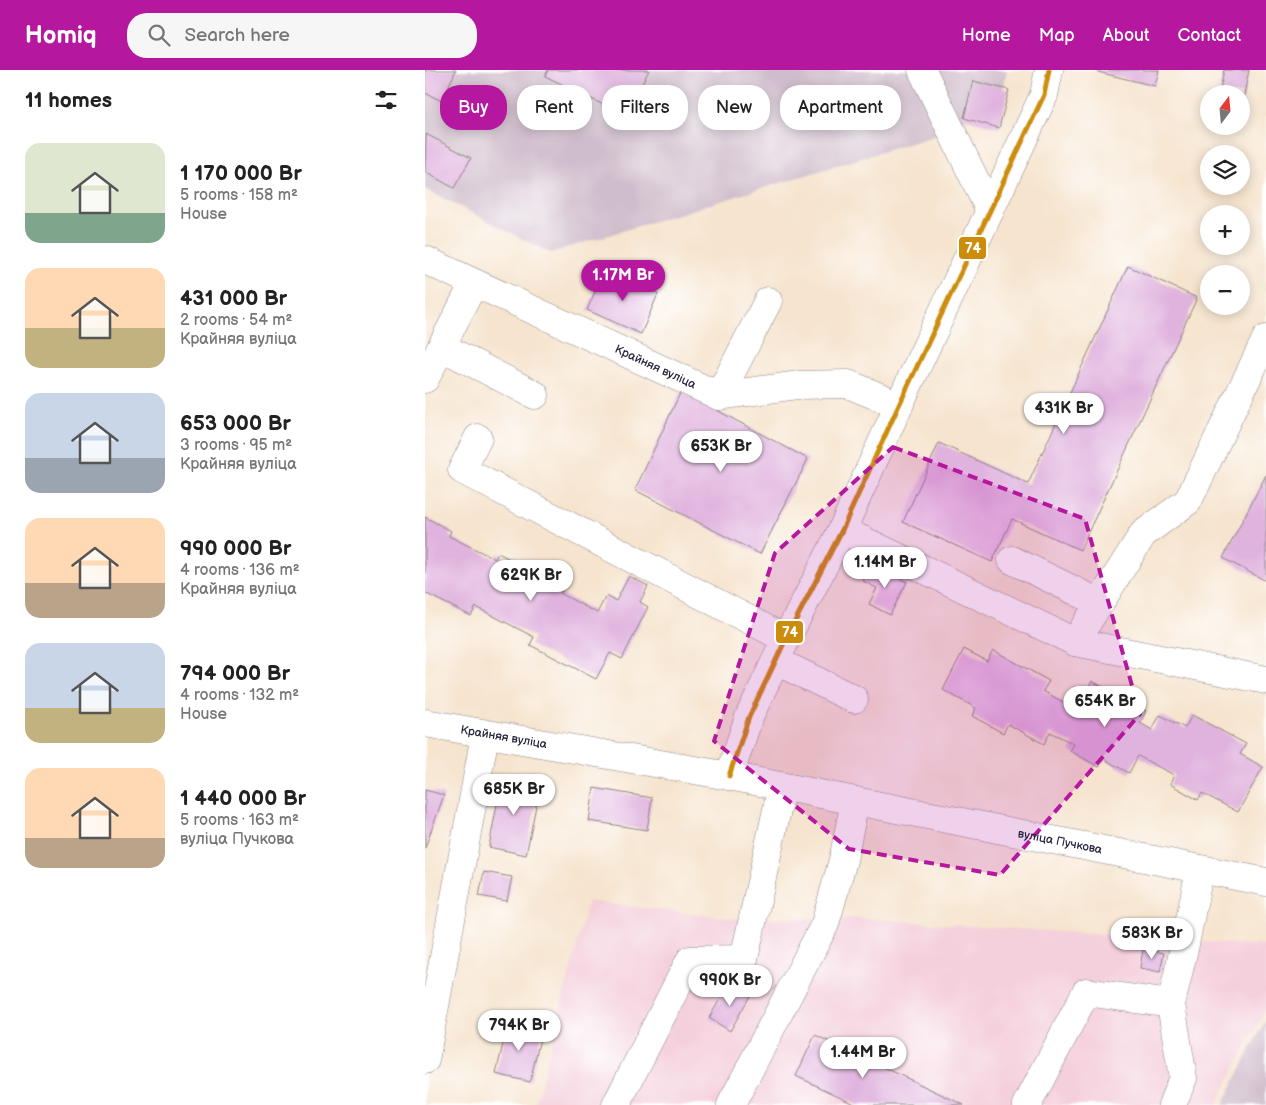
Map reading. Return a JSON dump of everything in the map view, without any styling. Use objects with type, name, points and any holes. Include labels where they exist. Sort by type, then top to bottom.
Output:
[{"type":"street","points":[[922,70],[990,211]]},
{"type":"street","points":[[729,776],[749,717],[842,530],[1044,95],[1049,70]]},
{"type":"street","name":"Крайняя вуліца","points":[[425,260],[719,396]]},
{"type":"street","points":[[425,379],[475,283]]},
{"type":"street","points":[[719,396],[768,301]]},
{"type":"street","points":[[1075,642],[1143,534],[1188,501],[1266,339]]},
{"type":"street","points":[[441,347],[535,394]]},
{"type":"street","points":[[719,396],[798,385],[848,384],[899,405]]},
{"type":"street","points":[[479,438],[462,470],[781,650],[854,699]]},
{"type":"street","points":[[842,530],[1075,642],[1266,680]]},
{"type":"street","points":[[1012,560],[1100,603]]},
{"type":"street","name":"Крайняя вуліца","points":[[425,723],[485,735],[729,776],[855,801]]},
{"type":"street","points":[[425,1060],[485,735]]},
{"type":"street","points":[[616,1105],[690,960],[744,959],[782,787]]},
{"type":"street","points":[[731,1105],[825,924],[843,860],[855,801]]},
{"type":"street","name":"вуліца Пучкова","points":[[855,801],[1266,882]]},
{"type":"street","points":[[1172,1105],[1183,1078],[1171,1004],[1185,944],[1199,869]]},
{"type":"street","points":[[1027,1105],[1086,992],[1171,1004]]},
{"type":"highlighted area","points":[[893,447],[1085,519],[1140,714],[1000,875],[849,849],[714,741],[775,553]]},
{"type":"shaded area","points":[[425,70],[1007,70],[1003,89],[973,82],[960,128],[550,253],[425,189]]},
{"type":"shaded area","points":[[588,901],[739,919],[858,918],[1266,946],[1266,1008],[1216,1105],[536,1105]]},
{"type":"shaded area","points":[[1266,1020],[1266,1105],[1222,1105]]},
{"type":"building","points":[[425,70],[456,70],[449,85],[440,85],[440,100],[425,93]]},
{"type":"building","points":[[548,70],[649,70],[642,85],[602,85],[602,104],[592,99],[592,85],[563,85],[545,76]]},
{"type":"building","points":[[1099,70],[1159,70],[1155,86],[1098,72]]},
{"type":"building","points":[[1224,70],[1249,70],[1246,85],[1221,85]]},
{"type":"building","points":[[973,81],[1009,90],[999,128],[964,118]]},
{"type":"building","points":[[426,134],[471,158],[454,188],[425,172]]},
{"type":"building","points":[[1128,266],[1197,298],[1080,550],[1012,519],[992,562],[903,522],[939,443],[1028,484]]},
{"type":"building","points":[[604,271],[658,294],[641,334],[587,310]]},
{"type":"building","points":[[681,391],[808,459],[760,554],[635,490]]},
{"type":"building","points":[[1266,475],[1266,581],[1223,558]]},
{"type":"building","points":[[425,517],[451,531],[449,536],[495,559],[498,553],[564,587],[560,593],[597,613],[606,596],[616,601],[629,576],[648,586],[640,602],[648,607],[622,659],[610,653],[596,679],[530,645],[534,637],[476,607],[471,616],[425,593]]},
{"type":"building","points":[[872,565],[907,582],[890,615],[869,604],[877,588],[863,581]]},
{"type":"building","points":[[964,649],[987,661],[993,650],[1049,681],[1043,691],[1065,703],[1074,687],[1085,693],[1092,681],[1146,711],[1140,723],[1152,730],[1160,715],[1185,728],[1192,715],[1246,744],[1240,754],[1263,767],[1238,812],[1202,793],[1198,800],[1170,784],[1174,775],[1138,756],[1129,773],[1104,759],[1099,767],[1070,751],[1074,744],[1050,732],[1044,744],[1008,724],[1003,733],[972,716],[976,708],[943,690]]},
{"type":"building","points":[[502,778],[540,786],[526,855],[489,847]]},
{"type":"building","points":[[594,788],[652,798],[647,830],[589,821]]},
{"type":"building","points":[[425,790],[444,795],[425,848]]},
{"type":"building","points":[[484,872],[512,877],[507,901],[479,896]]},
{"type":"building","points":[[1143,949],[1164,953],[1160,972],[1140,968]]},
{"type":"building","points":[[729,984],[750,996],[730,1031],[709,1018]]},
{"type":"building","points":[[508,1022],[542,1030],[530,1082],[496,1074]]},
{"type":"building","points":[[815,1035],[964,1105],[858,1105],[796,1076]]},
{"type":"transit line","name":"74","points":[[729,776],[749,717],[786,639],[842,530],[1044,95],[1049,70]]}]
